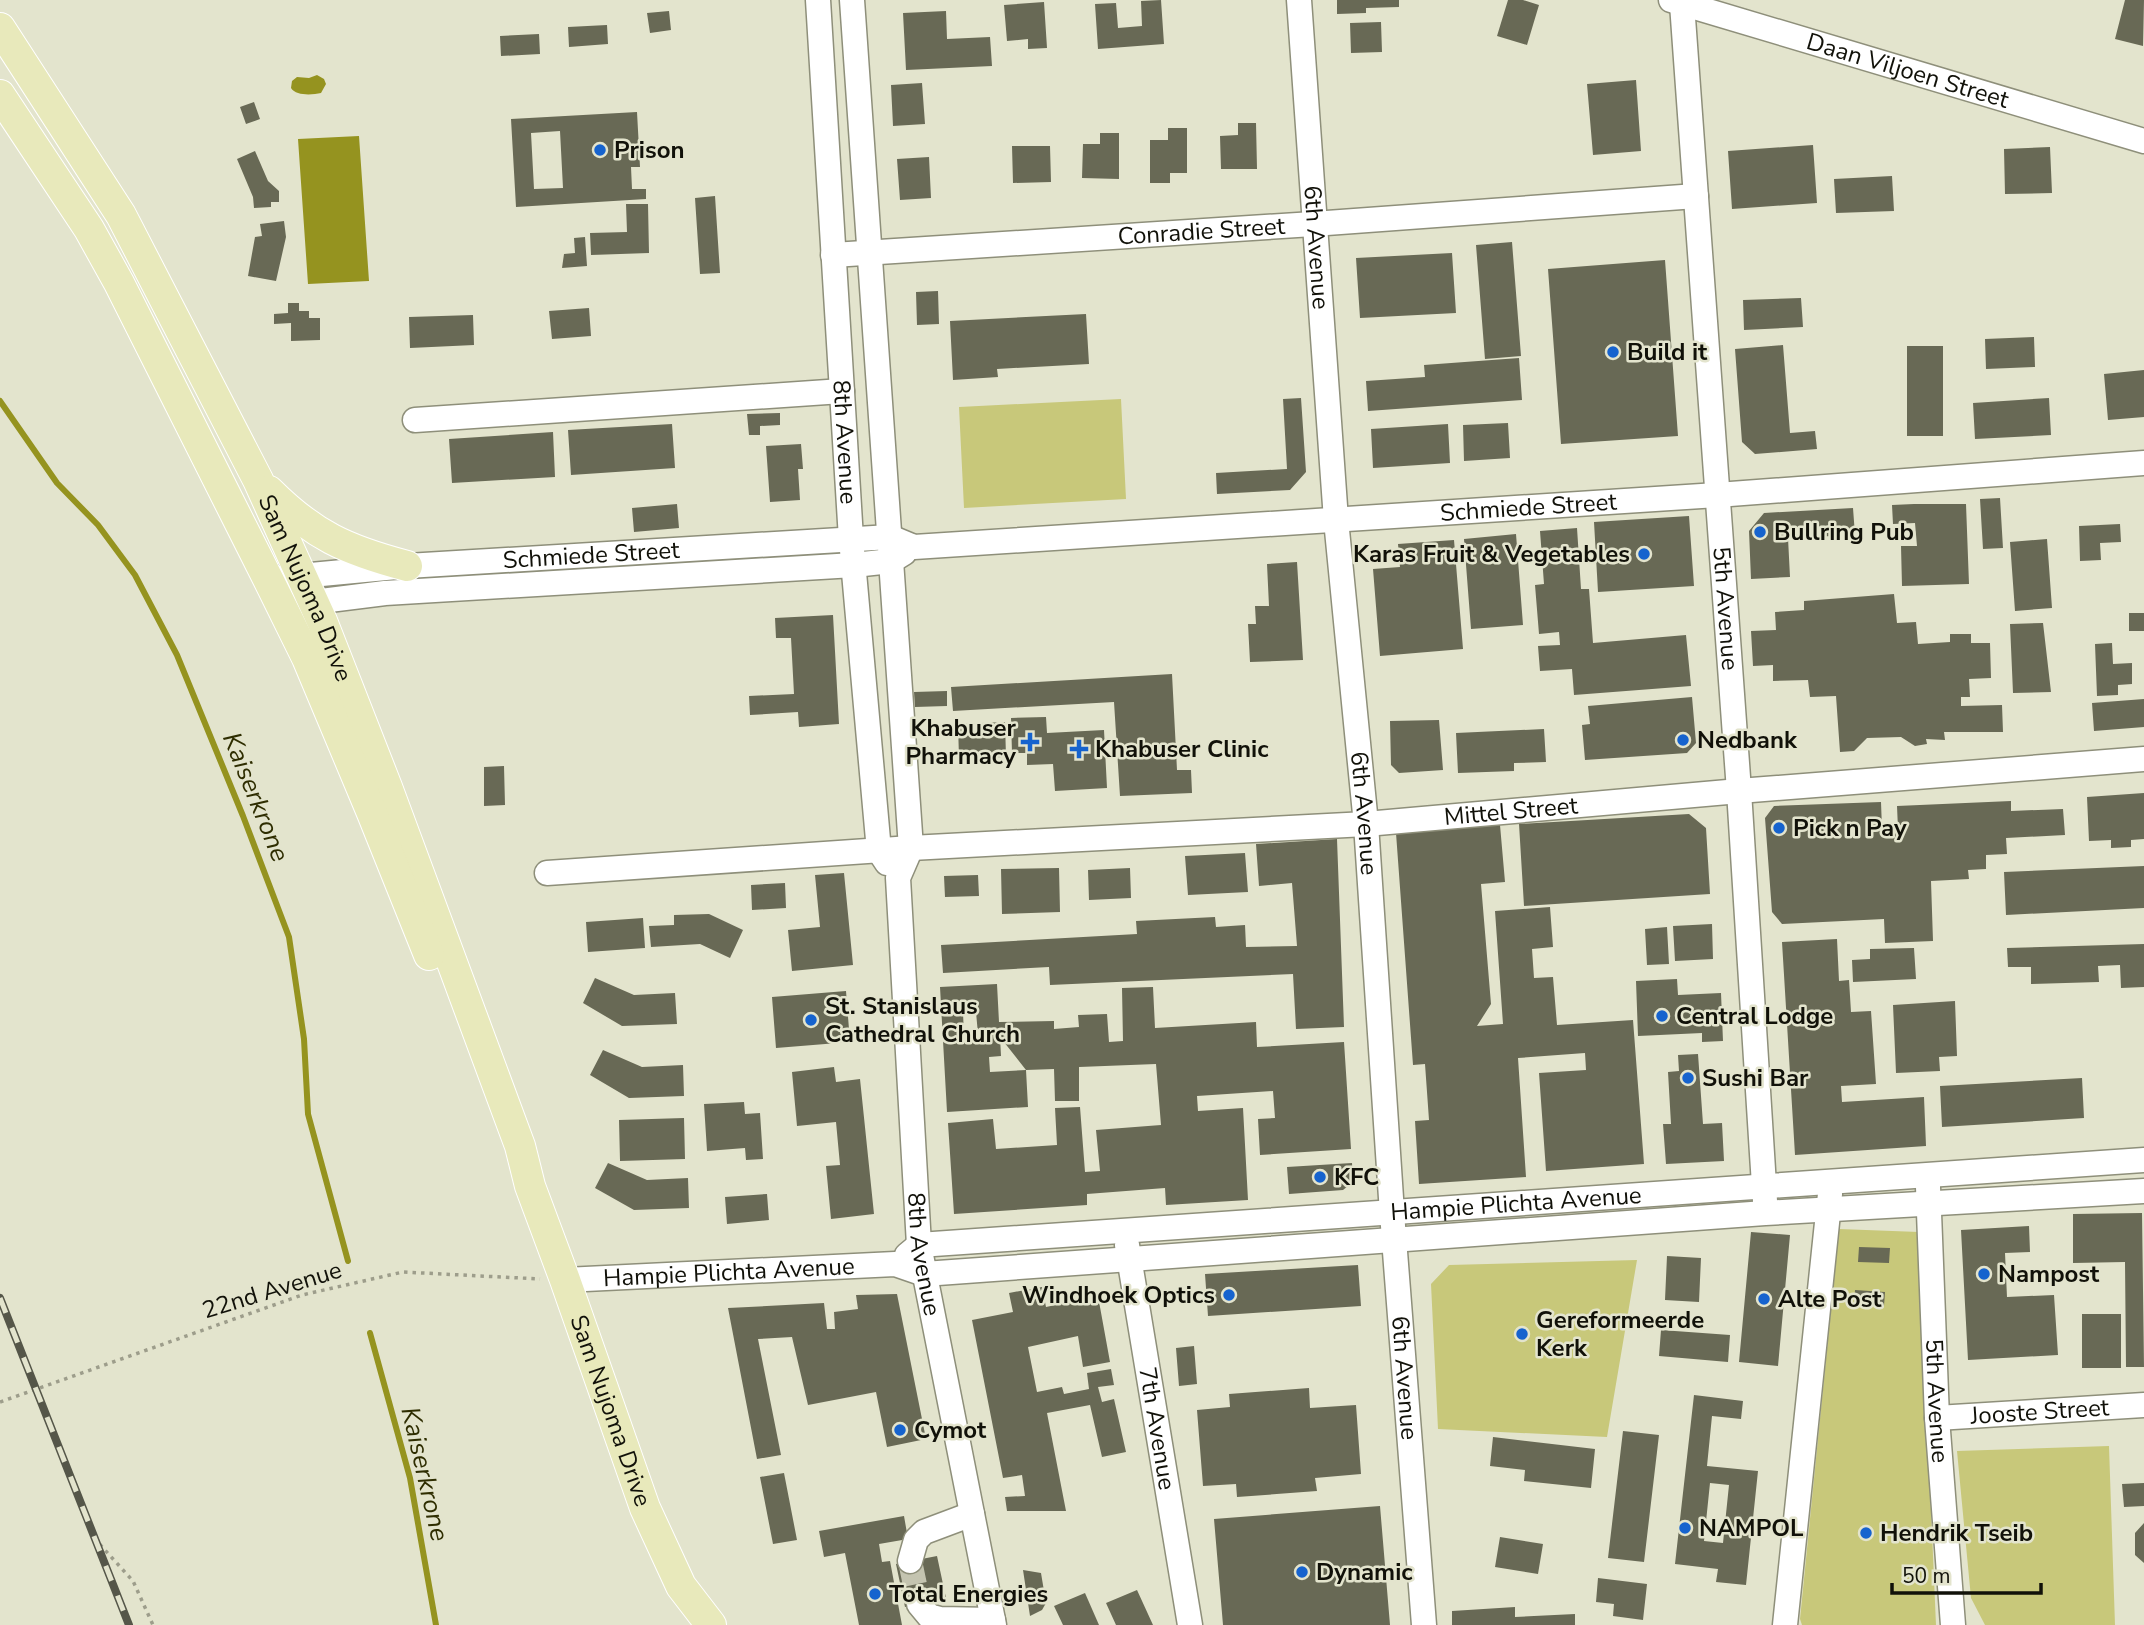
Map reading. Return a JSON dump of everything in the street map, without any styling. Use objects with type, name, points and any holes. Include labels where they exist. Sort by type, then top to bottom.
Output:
[{"type":"main road","name":"Sam Nujoma Drive","points":[[3,32],[121,215],[258,480],[307,587],[432,905],[520,1146],[530,1186],[645,1508],[681,1586],[711,1625]]},
{"type":"main road","name":"Sam Nujoma Drive","points":[[0,95],[82,219],[119,283],[307,658],[373,813],[509,1151],[530,1186]]},
{"type":"main road","points":[[258,480],[285,507],[319,533],[362,554],[407,566]]},
{"type":"street","name":"8th Avenue","points":[[818,0],[851,539],[879,851]]},
{"type":"street","name":"8th Avenue","points":[[852,0],[911,848],[898,878],[919,1245],[994,1623]]},
{"type":"street","name":"6th Avenue","points":[[1299,0],[1336,520],[1366,824],[1392,1213],[1424,1625]]},
{"type":"street","name":"Daan Viljoen Street","points":[[1676,2],[2144,141]]},
{"type":"street","name":"5th Avenue","points":[[1676,2],[1696,196],[1739,791],[1765,1213]]},
{"type":"street","name":"Conradie Street","points":[[833,255],[1313,225],[1696,196]]},
{"type":"street","points":[[415,420],[842,391]]},
{"type":"street","name":"Schmiede Street","points":[[268,579],[307,587],[524,583],[854,565],[891,549],[914,547],[1717,495],[2144,463]]},
{"type":"street","name":"Schmiede Street","points":[[281,606],[307,587],[407,566],[851,539],[891,549]]},
{"type":"street","name":"Mittel Street","points":[[547,873],[911,848],[1366,824],[2144,759]]},
{"type":"street","points":[[879,851],[898,878]]},
{"type":"street","name":"Hampie Plichta Avenue","points":[[919,1245],[2144,1160]]},
{"type":"street","name":"5th Avenue","points":[[1927,1176],[1937,1418],[1953,1625]]},
{"type":"street","points":[[1784,1625],[1830,1182]]},
{"type":"street","name":"Hampie Plichta Avenue","points":[[565,1280],[895,1264],[924,1274],[1765,1213],[2144,1191]]},
{"type":"street","name":"7th Avenue","points":[[1124,1231],[1189,1625]]},
{"type":"street","points":[[895,1264],[919,1245]]},
{"type":"street","name":"Jooste Street","points":[[1937,1418],[2144,1405]]},
{"type":"street","points":[[910,1561],[916,1539],[924,1532],[972,1514]]},
{"type":"street","points":[[919,1604],[929,1616],[940,1619],[994,1623]]},
{"type":"path","name":"22nd Avenue","points":[[0,1402],[302,1295],[403,1272],[565,1280]]},
{"type":"path","points":[[94,1538],[133,1581],[153,1625]]},
{"type":"shaded area","points":[[317,75],[324,79],[326,84],[321,93],[300,94],[291,88],[292,81],[297,77],[309,78]]},
{"type":"shaded area","points":[[359,136],[369,281],[308,284],[298,139]]},
{"type":"shaded area","points":[[1121,399],[1126,499],[964,508],[959,407]]},
{"type":"shaded area","points":[[1839,1229],[1919,1232],[1936,1625],[1802,1625],[1800,1619]]},
{"type":"shaded area","points":[[1637,1260],[1607,1437],[1438,1429],[1431,1284],[1449,1265]]},
{"type":"shaded area","points":[[2109,1446],[2115,1625],[1985,1625],[1971,1598],[1957,1451]]},
{"type":"building","points":[[1161,0],[1164,44],[1098,49],[1095,4],[1116,3],[1118,28],[1142,26],[1141,1]]},
{"type":"building","points":[[1337,0],[1399,0],[1399,7],[1366,8],[1366,13],[1337,14]]},
{"type":"building","points":[[1508,0],[1523,0],[1539,5],[1527,45],[1497,36]]},
{"type":"building","points":[[2125,0],[2144,0],[2143,46],[2115,39]]},
{"type":"building","points":[[1044,2],[1047,48],[1028,49],[1028,39],[1007,41],[1004,5]]},
{"type":"building","points":[[669,11],[671,30],[650,33],[647,13]]},
{"type":"building","points":[[946,11],[947,39],[990,37],[992,66],[906,70],[903,13]]},
{"type":"building","points":[[1381,22],[1382,52],[1351,53],[1350,23]]},
{"type":"building","points":[[607,25],[608,44],[569,47],[568,27]]},
{"type":"building","points":[[539,34],[540,54],[501,56],[500,36]]},
{"type":"building","points":[[1636,80],[1641,151],[1593,155],[1587,84]]},
{"type":"building","points":[[922,83],[925,124],[893,126],[891,85]]},
{"type":"building","points":[[254,102],[260,119],[246,124],[240,107]]},
{"type":"building","name":"Prison","points":[[637,112],[640,167],[631,167],[632,189],[646,189],[646,199],[516,207],[511,119]],"holes":[[[560,131],[563,188],[534,189],[531,133]]]},
{"type":"building","points":[[1238,123],[1256,123],[1257,169],[1221,169],[1220,136],[1238,135]]},
{"type":"building","points":[[1168,128],[1187,128],[1187,173],[1170,173],[1170,183],[1150,183],[1150,140],[1168,140]]},
{"type":"building","points":[[1100,133],[1119,133],[1119,179],[1082,178],[1083,144],[1100,144]]},
{"type":"building","points":[[1813,145],[1817,203],[1732,209],[1728,151]]},
{"type":"building","points":[[1012,146],[1050,146],[1051,182],[1013,183]]},
{"type":"building","points":[[2050,147],[2052,193],[2005,194],[2004,149]]},
{"type":"building","points":[[255,151],[268,181],[279,191],[279,202],[271,202],[271,207],[254,208],[253,197],[237,159]]},
{"type":"building","points":[[929,157],[931,198],[900,200],[897,159]]},
{"type":"building","points":[[1892,176],[1894,211],[1836,213],[1834,179]]},
{"type":"building","points":[[715,196],[720,273],[700,274],[695,198]]},
{"type":"building","points":[[626,204],[648,204],[649,253],[591,255],[590,233],[627,232]]},
{"type":"building","points":[[284,221],[286,237],[276,281],[248,276],[255,237],[262,236],[260,224]]},
{"type":"building","points":[[585,237],[587,266],[562,268],[564,254],[575,253],[574,238]]},
{"type":"building","points":[[1512,242],[1521,356],[1485,359],[1476,245]]},
{"type":"building","points":[[1452,253],[1456,313],[1360,318],[1356,258]]},
{"type":"building","name":"Build it","points":[[1665,260],[1678,436],[1561,444],[1548,269]]},
{"type":"building","points":[[938,291],[939,324],[917,325],[916,292]]},
{"type":"building","points":[[1801,298],[1803,327],[1744,330],[1743,300]]},
{"type":"building","points":[[288,303],[299,303],[299,311],[309,311],[309,318],[320,318],[320,340],[291,341],[291,323],[274,324],[274,314],[288,313]]},
{"type":"building","points":[[589,308],[591,336],[552,339],[549,311]]},
{"type":"building","points":[[1086,314],[1089,364],[997,369],[998,377],[953,380],[950,321]]},
{"type":"building","points":[[473,315],[474,345],[410,348],[409,317]]},
{"type":"building","points":[[2034,337],[2035,367],[1986,369],[1985,339]]},
{"type":"building","points":[[1783,345],[1790,433],[1815,431],[1817,449],[1755,454],[1742,442],[1735,349]]},
{"type":"building","points":[[1907,346],[1943,346],[1943,436],[1907,436]]},
{"type":"building","points":[[1519,358],[1522,400],[1368,411],[1366,381],[1425,377],[1424,365]]},
{"type":"building","points":[[2144,370],[2144,417],[2108,420],[2104,374]]},
{"type":"building","points":[[1301,398],[1306,472],[1290,490],[1217,494],[1216,473],[1287,469],[1283,399]]},
{"type":"building","points":[[2049,398],[2051,435],[1975,439],[1973,403]]},
{"type":"building","points":[[780,413],[780,425],[760,426],[760,435],[749,435],[747,414]]},
{"type":"building","points":[[1508,423],[1510,458],[1464,461],[1463,425]]},
{"type":"building","points":[[672,424],[675,468],[571,475],[568,430]]},
{"type":"building","points":[[1448,424],[1450,463],[1373,468],[1371,429]]},
{"type":"building","points":[[553,432],[555,477],[452,483],[449,439]]},
{"type":"building","points":[[801,444],[803,469],[798,469],[800,500],[770,502],[766,446]]},
{"type":"building","points":[[2000,498],[2003,548],[1983,549],[1980,499]]},
{"type":"building","points":[[677,504],[679,528],[634,532],[632,508]]},
{"type":"building","points":[[1966,504],[1969,584],[1902,586],[1901,546],[1917,546],[1915,523],[1893,524],[1892,505]]},
{"type":"building","points":[[1853,508],[1855,535],[1788,538],[1790,577],[1751,579],[1749,531],[1764,513]]},
{"type":"building","name":"Karas Fruit & Vegetables","points":[[1689,516],[1694,586],[1598,592],[1594,522]]},
{"type":"building","points":[[2120,524],[2121,542],[2100,543],[2101,560],[2080,561],[2079,526]]},
{"type":"building","points":[[1577,528],[1581,589],[1589,589],[1593,643],[1686,635],[1691,686],[1574,695],[1572,669],[1540,671],[1538,646],[1560,645],[1559,632],[1539,634],[1535,585],[1544,584],[1540,531]]},
{"type":"building","points":[[1516,534],[1523,625],[1471,629],[1464,539]]},
{"type":"building","points":[[2047,539],[2052,608],[2015,611],[2010,542]]},
{"type":"building","points":[[1454,540],[1463,649],[1380,656],[1373,569],[1400,567],[1398,544]]},
{"type":"building","points":[[1297,562],[1303,660],[1250,662],[1248,624],[1256,624],[1255,606],[1269,606],[1267,564]]},
{"type":"building","points":[[1894,594],[1897,623],[1916,622],[1918,644],[1950,642],[1950,634],[1971,634],[1971,643],[1990,643],[1991,678],[1969,679],[1970,697],[1961,697],[1961,706],[2002,705],[2003,732],[1944,732],[1945,740],[1926,739],[1927,744],[1915,746],[1901,737],[1867,738],[1854,751],[1840,752],[1836,696],[1810,697],[1808,680],[1773,681],[1773,665],[1753,666],[1751,631],[1776,630],[1775,612],[1804,610],[1804,601]]},
{"type":"building","points":[[2129,613],[2144,613],[2144,631],[2129,631]]},
{"type":"building","points":[[833,615],[839,724],[799,727],[798,712],[750,715],[749,696],[794,694],[791,638],[776,638],[775,618]]},
{"type":"building","points":[[2043,623],[2051,692],[2013,693],[2010,624]]},
{"type":"building","points":[[2112,643],[2113,664],[2132,663],[2132,684],[2118,685],[2118,695],[2097,696],[2095,644]]},
{"type":"building","points":[[1172,674],[1177,770],[1191,770],[1192,793],[1120,796],[1114,702],[953,711],[951,687]]},
{"type":"building","points":[[947,691],[947,706],[915,707],[914,692]]},
{"type":"building","points":[[1692,697],[1696,743],[1687,753],[1585,760],[1582,725],[1590,724],[1588,706]]},
{"type":"building","points":[[2144,699],[2144,727],[2094,731],[2092,703]]},
{"type":"building","name":"Khabuser Clinic","points":[[1046,717],[1047,733],[1104,730],[1107,788],[1055,791],[1053,764],[1027,765],[1027,753],[1012,753],[1011,718]]},
{"type":"building","points":[[1439,720],[1443,770],[1399,773],[1391,765],[1390,721]]},
{"type":"building","points":[[1005,722],[1006,757],[959,758],[958,724]]},
{"type":"building","points":[[1544,729],[1546,762],[1514,763],[1514,771],[1458,773],[1456,733]]},
{"type":"building","points":[[504,766],[505,805],[484,806],[484,767]]},
{"type":"building","points":[[2144,793],[2144,839],[2131,840],[2131,847],[2111,848],[2111,840],[2089,841],[2087,797]]},
{"type":"building","points":[[2011,801],[2011,811],[2063,809],[2065,835],[2006,838],[2007,854],[1986,855],[1986,869],[1968,870],[1969,879],[1931,881],[1933,941],[1885,943],[1884,919],[1782,924],[1772,912],[1765,818],[1774,806],[1881,802],[1882,829],[1898,829],[1897,806]]},
{"type":"building","points":[[1689,814],[1706,828],[1710,894],[1524,906],[1519,824]]},
{"type":"building","points":[[1500,825],[1505,882],[1481,884],[1491,1004],[1477,1026],[1503,1024],[1495,911],[1550,907],[1553,947],[1532,949],[1534,978],[1553,977],[1557,1025],[1633,1020],[1644,1164],[1546,1171],[1539,1073],[1586,1070],[1585,1053],[1518,1058],[1526,1177],[1419,1184],[1415,1121],[1429,1120],[1425,1064],[1413,1065],[1396,833]]},
{"type":"building","points":[[1337,839],[1344,1027],[1296,1029],[1293,974],[1050,985],[1049,967],[943,973],[941,945],[1137,934],[1136,921],[1215,917],[1216,927],[1245,925],[1246,947],[1297,946],[1292,883],[1259,886],[1256,844]]},
{"type":"building","points":[[1245,853],[1248,892],[1188,895],[1185,856]]},
{"type":"building","points":[[2144,866],[2144,908],[2006,915],[2004,872]]},
{"type":"building","points":[[1059,868],[1060,912],[1002,914],[1001,869]]},
{"type":"building","points":[[1130,868],[1131,898],[1089,900],[1088,870]]},
{"type":"building","points":[[844,873],[853,965],[792,971],[788,930],[820,927],[815,875]]},
{"type":"building","points":[[978,875],[979,896],[945,897],[944,876]]},
{"type":"building","points":[[785,883],[786,908],[752,910],[751,885]]},
{"type":"building","points":[[709,914],[743,930],[730,958],[700,944],[651,947],[649,926],[674,925],[674,915]]},
{"type":"building","points":[[643,918],[645,948],[588,952],[586,922]]},
{"type":"building","points":[[1712,924],[1713,959],[1675,961],[1673,926]]},
{"type":"building","points":[[1667,927],[1669,964],[1647,965],[1645,929]]},
{"type":"building","points":[[1837,939],[1839,981],[1849,980],[1851,1012],[1871,1011],[1876,1084],[1841,1086],[1842,1102],[1924,1097],[1926,1146],[1795,1155],[1782,942]]},
{"type":"building","points":[[2144,944],[2144,987],[2121,988],[2120,965],[2098,966],[2099,982],[2031,984],[2031,967],[2008,967],[2007,948]]},
{"type":"building","points":[[1914,948],[1916,979],[1853,982],[1852,960],[1870,959],[1870,949]]},
{"type":"building","points":[[595,978],[634,995],[675,993],[677,1024],[622,1026],[583,1003]]},
{"type":"building","points":[[1677,979],[1678,995],[1721,993],[1723,1041],[1702,1042],[1702,1033],[1638,1036],[1636,981]]},
{"type":"building","points":[[997,984],[999,1022],[1054,1021],[1054,1029],[1079,1027],[1078,1015],[1107,1014],[1109,1042],[1123,1041],[1122,988],[1153,987],[1155,1028],[1256,1022],[1257,1047],[1344,1042],[1351,1149],[1260,1155],[1258,1119],[1275,1118],[1273,1091],[1197,1096],[1198,1111],[1243,1108],[1248,1200],[1166,1205],[1165,1188],[1087,1194],[1087,1205],[954,1214],[948,1123],[993,1119],[996,1149],[1057,1145],[1055,1108],[1080,1107],[1085,1172],[1100,1171],[1096,1130],[1161,1125],[1156,1064],[1079,1067],[1079,1101],[1055,1101],[1054,1069],[1026,1070],[1028,1107],[947,1112],[940,987]],"holes":[[[976,1012],[978,1034],[964,1035],[963,1013]],[[1000,1037],[1026,1070],[990,1072],[989,1057],[1001,1056]]]},
{"type":"building","name":"St. Stanislaus Cathedral Church","points":[[846,991],[850,1042],[776,1048],[772,997]]},
{"type":"building","points":[[1955,1001],[1957,1056],[1939,1057],[1940,1071],[1896,1073],[1893,1005]]},
{"type":"building","points":[[603,1050],[642,1067],[683,1065],[684,1096],[629,1098],[590,1075]]},
{"type":"building","points":[[1698,1054],[1703,1124],[1722,1123],[1724,1161],[1666,1164],[1663,1124],[1671,1124],[1668,1072],[1679,1071],[1678,1055]]},
{"type":"building","points":[[834,1067],[836,1082],[860,1079],[874,1214],[831,1219],[826,1166],[840,1165],[836,1122],[797,1126],[792,1072]]},
{"type":"building","points":[[2082,1078],[2084,1118],[1942,1127],[1940,1086]]},
{"type":"building","points":[[744,1102],[745,1114],[760,1113],[763,1159],[746,1160],[745,1148],[707,1151],[704,1104]]},
{"type":"building","points":[[684,1118],[685,1159],[620,1161],[619,1120]]},
{"type":"building","points":[[608,1163],[647,1180],[688,1178],[689,1208],[634,1210],[595,1188]]},
{"type":"building","points":[[1352,1163],[1353,1182],[1343,1190],[1289,1194],[1287,1167]]},
{"type":"building","points":[[767,1194],[769,1220],[727,1224],[725,1197]]},
{"type":"building","points":[[2142,1213],[2144,1367],[2126,1367],[2125,1262],[2073,1263],[2073,1214]]},
{"type":"building","name":"Nampost","points":[[2029,1226],[2030,1252],[2005,1253],[2007,1297],[2054,1295],[2058,1355],[1968,1360],[1961,1230]]},
{"type":"building","name":"Alte Post","points":[[1751,1232],[1790,1235],[1778,1366],[1739,1362]]},
{"type":"building","points":[[1859,1247],[1890,1248],[1889,1263],[1858,1262]]},
{"type":"building","points":[[1667,1256],[1701,1258],[1699,1302],[1665,1300]]},
{"type":"building","points":[[1358,1265],[1361,1306],[1208,1316],[1205,1274]]},
{"type":"building","points":[[1042,1287],[1046,1307],[1098,1296],[1110,1362],[1083,1367],[1078,1336],[1028,1347],[1037,1392],[1062,1387],[1064,1394],[1089,1389],[1087,1373],[1111,1369],[1114,1385],[1098,1387],[1102,1402],[1114,1399],[1126,1452],[1102,1457],[1090,1405],[1047,1413],[1066,1511],[1007,1511],[1005,1497],[1025,1496],[1022,1475],[1003,1478],[972,1320],[1013,1312],[1009,1293]]},
{"type":"building","points":[[1855,1290],[1885,1292],[1884,1306],[1854,1305]]},
{"type":"building","points":[[897,1294],[926,1439],[887,1447],[876,1392],[808,1405],[792,1337],[758,1339],[781,1455],[757,1459],[728,1308],[824,1303],[827,1329],[835,1329],[834,1312],[858,1309],[856,1295]]},
{"type":"building","points":[[2082,1314],[2121,1314],[2121,1368],[2082,1368]]},
{"type":"building","points":[[1661,1330],[1730,1335],[1728,1362],[1659,1356]]},
{"type":"building","points":[[1194,1346],[1197,1384],[1179,1386],[1176,1348]]},
{"type":"building","points":[[1309,1388],[1310,1408],[1356,1405],[1361,1474],[1315,1478],[1317,1491],[1237,1497],[1236,1484],[1203,1486],[1197,1410],[1230,1407],[1229,1394]]},
{"type":"building","points":[[1694,1395],[1743,1401],[1741,1419],[1712,1416],[1707,1466],[1758,1471],[1746,1585],[1716,1582],[1718,1569],[1675,1564]],"holes":[[[1710,1483],[1729,1485],[1723,1543],[1704,1541]]]},
{"type":"building","points":[[1623,1431],[1659,1435],[1644,1562],[1608,1558]]},
{"type":"building","points":[[1493,1437],[1595,1449],[1591,1488],[1524,1481],[1525,1470],[1490,1466]]},
{"type":"building","points":[[784,1473],[797,1540],[773,1544],[760,1477]]},
{"type":"building","points":[[2144,1483],[2144,1506],[2124,1507],[2122,1484]]},
{"type":"building","name":"Dynamic","points":[[1380,1506],[1390,1625],[1223,1625],[1214,1519]]},
{"type":"building","name":"Total Energies","points":[[904,1516],[908,1539],[879,1544],[882,1562],[890,1561],[902,1625],[859,1625],[845,1553],[824,1557],[819,1531]]},
{"type":"building","points":[[2144,1523],[2144,1563],[2135,1555],[2135,1533]]},
{"type":"building","points":[[1500,1537],[1543,1544],[1538,1574],[1495,1567]]},
{"type":"building","points":[[937,1556],[946,1598],[905,1607],[896,1564]]},
{"type":"building","points":[[1023,1570],[1041,1573],[1046,1603],[1042,1610],[1030,1616]]},
{"type":"building","points":[[1598,1578],[1647,1584],[1643,1620],[1613,1616],[1614,1604],[1596,1602]]},
{"type":"building","points":[[1137,1590],[1153,1625],[1116,1625],[1106,1603]]},
{"type":"building","points":[[1085,1593],[1099,1625],[1063,1625],[1054,1606]]},
{"type":"building","points":[[1515,1607],[1515,1617],[1575,1614],[1575,1625],[1452,1625],[1452,1611]]},
{"type":"waterway","name":"Kaiserkrone","points":[[0,401],[57,483],[98,525],[135,575],[177,655],[243,816],[289,937],[304,1039],[308,1114],[348,1261]]},
{"type":"waterway","name":"Kaiserkrone","points":[[370,1333],[410,1478],[436,1625]]},
{"type":"tunnel","points":[[910,1561],[919,1604]]},
{"type":"railway","points":[[0,1298],[129,1625]]},
{"type":"place","name":"Prison","points":[[600,150]]},
{"type":"place","name":"Build it","points":[[1613,352]]},
{"type":"place","name":"Bullring Pub","points":[[1760,532]]},
{"type":"place","name":"Karas Fruit & Vegetables","points":[[1644,554]]},
{"type":"place","name":"Nedbank","points":[[1683,740]]},
{"type":"place","name":"Khabuser Pharmacy","points":[[1030,742]]},
{"type":"place","name":"Khabuser Clinic","points":[[1079,749]]},
{"type":"place","name":"Pick n Pay","points":[[1779,828]]},
{"type":"place","name":"Central Lodge","points":[[1662,1016]]},
{"type":"place","name":"St. Stanislaus Cathedral Church","points":[[811,1020]]},
{"type":"place","name":"Sushi Bar","points":[[1688,1078]]},
{"type":"place","name":"KFC","points":[[1320,1177]]},
{"type":"place","name":"Nampost","points":[[1984,1274]]},
{"type":"place","name":"Windhoek Optics","points":[[1229,1295]]},
{"type":"place","name":"Alte Post","points":[[1764,1299]]},
{"type":"place","name":"Gereformeerde Kerk","points":[[1522,1334]]},
{"type":"place","name":"Cymot","points":[[900,1430]]},
{"type":"place","name":"NAMPOL","points":[[1685,1528]]},
{"type":"place","name":"Hendrik Tseib","points":[[1866,1533]]},
{"type":"place","name":"Dynamic","points":[[1302,1572]]},
{"type":"place","name":"Total Energies","points":[[875,1594]]}]
